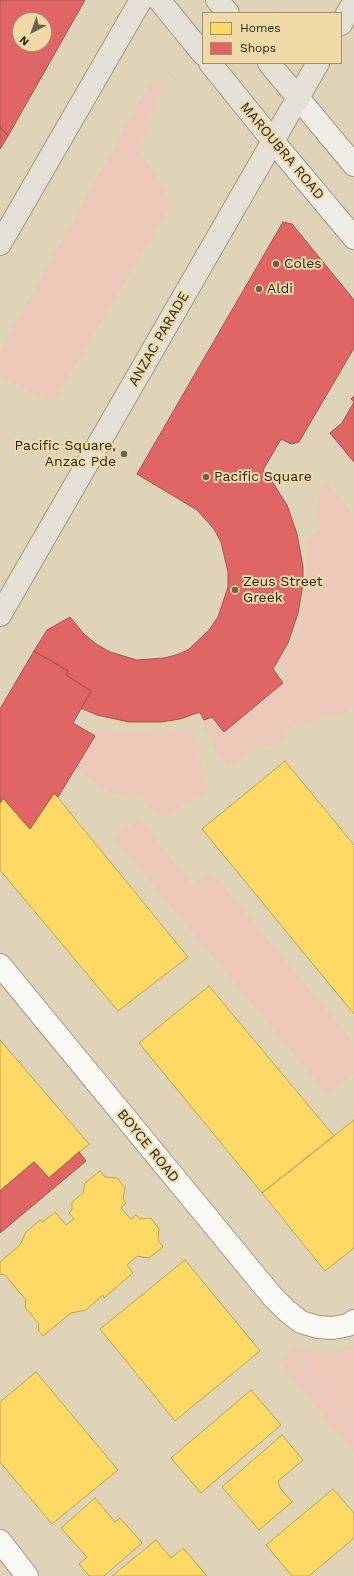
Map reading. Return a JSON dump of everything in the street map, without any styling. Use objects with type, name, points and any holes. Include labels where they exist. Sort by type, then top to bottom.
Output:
[{"type":"main road","points":[[0,244],[141,0]]},
{"type":"main road","points":[[159,0],[202,53]]},
{"type":"main road","points":[[217,0],[227,12]]},
{"type":"main road","points":[[342,22],[354,2]]},
{"type":"main road","name":"MAROUBRA ROAD","points":[[211,64],[354,238]]},
{"type":"main road","points":[[270,64],[354,165]]},
{"type":"main road","name":"ANZAC PARADE","points":[[0,615],[273,141],[299,99],[317,64]]},
{"type":"street","name":"BOYCE ROAD","points":[[0,965],[272,1296],[301,1322]]},
{"type":"street","points":[[301,1322],[318,1327],[333,1328],[348,1325],[354,1321]]},
{"type":"street","points":[[0,1541],[27,1576]]},
{"type":"path","points":[[267,0],[277,12]]},
{"type":"path","points":[[149,48],[226,142]]},
{"type":"path","points":[[301,1322],[306,1368],[354,1430]]},
{"type":"shaded area","points":[[151,81],[162,85],[139,149],[172,203],[53,402],[0,376],[0,351]]},
{"type":"shaded area","points":[[328,481],[331,485],[329,487],[337,497],[339,496],[354,515],[354,707],[344,713],[317,721],[306,722],[286,729],[285,737],[277,744],[263,746],[249,751],[228,767],[219,757],[203,724],[212,720],[224,733],[286,681],[287,678],[278,667],[280,661],[290,646],[302,612],[307,577],[307,550],[305,541],[321,529],[318,518],[319,496],[322,487]]},
{"type":"shaded area","points":[[98,727],[114,731],[141,734],[170,732],[190,727],[209,789],[200,798],[185,803],[176,811],[166,816],[160,815],[151,810],[145,803],[143,794],[130,796],[113,793],[76,768]]},
{"type":"shaded area","points":[[139,819],[192,885],[211,872],[354,1043],[354,1073],[334,1090],[327,1094],[115,839]]},
{"type":"shaded area","points":[[354,1345],[354,1450],[343,1439],[279,1361],[295,1346],[326,1354]]},
{"type":"building: Homes","points":[[285,761],[354,845],[354,1014],[202,829]]},
{"type":"building: Homes","points":[[54,793],[188,957],[118,1011],[0,870],[0,803],[3,798],[30,829]]},
{"type":"building: Homes","points":[[209,986],[334,1136],[262,1193],[139,1043]]},
{"type":"building: Homes","points":[[0,1040],[89,1144],[49,1178],[34,1162],[0,1191]]},
{"type":"building: Homes","points":[[354,1120],[354,1248],[325,1271],[262,1193]]},
{"type":"building: Homes","points":[[100,1171],[105,1177],[117,1178],[125,1188],[123,1199],[126,1203],[121,1208],[131,1219],[136,1215],[140,1219],[151,1218],[159,1229],[158,1240],[163,1247],[149,1258],[137,1256],[127,1265],[133,1273],[104,1298],[103,1295],[86,1310],[71,1313],[43,1336],[38,1330],[39,1324],[25,1307],[26,1300],[5,1275],[0,1274],[0,1262],[20,1245],[26,1232],[40,1220],[43,1222],[55,1212],[66,1225],[74,1219],[69,1213],[72,1210],[72,1202],[83,1193],[85,1183]]},
{"type":"building: Homes","points":[[185,1260],[260,1351],[175,1421],[100,1329]]},
{"type":"building: Homes","points":[[36,1372],[118,1470],[52,1524],[0,1462],[0,1402]]},
{"type":"building: Homes","points":[[251,1390],[281,1425],[201,1493],[171,1458]]},
{"type":"building: Homes","points":[[282,1435],[303,1460],[278,1481],[280,1488],[292,1502],[259,1530],[222,1487]]},
{"type":"building: Homes","points":[[333,1489],[354,1513],[354,1538],[309,1576],[292,1576],[266,1545]]},
{"type":"building: Homes","points":[[95,1498],[115,1522],[120,1518],[142,1543],[104,1576],[89,1576],[79,1564],[87,1557],[61,1528]]},
{"type":"building: Homes","points":[[156,1540],[171,1558],[183,1548],[207,1576],[112,1576]]},
{"type":"building: Shops","points":[[0,0],[85,0],[8,136],[0,127]]},
{"type":"building: Shops","points":[[0,127],[8,136],[0,149]]},
{"type":"building: Shops","name":"Pacific Square","points":[[283,222],[292,224],[354,300],[354,348],[299,442],[291,444],[281,439],[263,470],[287,505],[297,534],[303,567],[303,584],[298,613],[288,643],[273,669],[283,683],[224,732],[212,717],[204,720],[200,712],[180,719],[161,722],[129,722],[97,715],[81,708],[91,691],[66,675],[68,671],[34,651],[47,630],[70,617],[84,634],[96,644],[110,652],[137,660],[164,658],[188,650],[209,630],[218,617],[228,587],[228,572],[221,542],[214,529],[197,510],[137,474]]},
{"type":"building: Shops","points":[[354,402],[354,462],[330,433],[342,423]]},
{"type":"building: Shops","points":[[34,651],[68,671],[66,675],[91,691],[73,723],[95,736],[58,797],[54,793],[30,829],[3,798],[0,803],[0,709]]},
{"type":"building: Shops","points":[[79,1152],[86,1161],[0,1233],[0,1191],[34,1162],[49,1178]]},
{"type":"place","name":"Coles","points":[[276,264]]},
{"type":"place","name":"Aldi","points":[[259,289]]},
{"type":"place","name":"Pacific Square, Anzac Pde","points":[[124,454]]},
{"type":"place","name":"Pacific Square","points":[[206,477]]},
{"type":"place","name":"Zeus Street Greek","points":[[235,590]]}]
